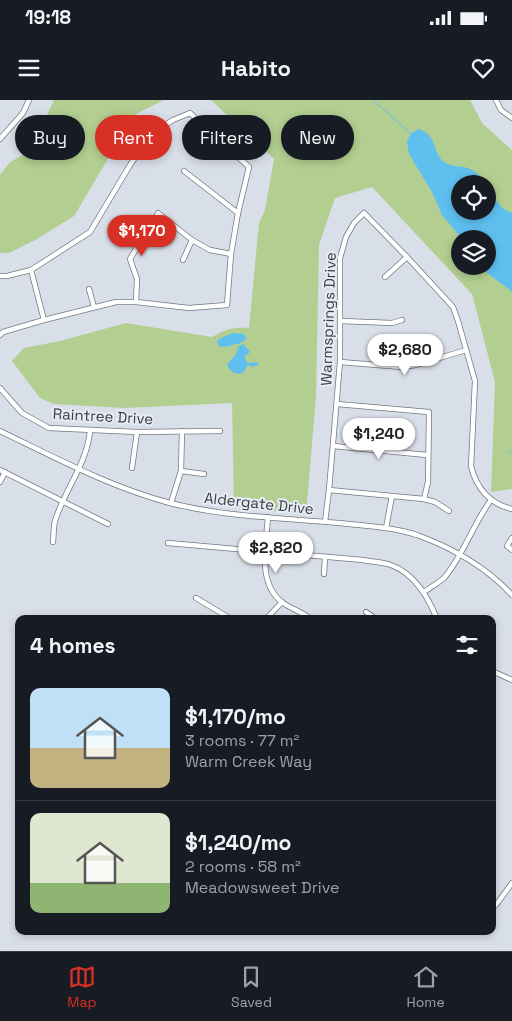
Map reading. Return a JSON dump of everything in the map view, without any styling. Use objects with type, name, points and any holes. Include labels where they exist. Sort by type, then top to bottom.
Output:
[{"type":"street","points":[[0,139],[23,113],[30,100]]},
{"type":"street","points":[[496,100],[501,110],[512,118]]},
{"type":"street","points":[[0,276],[31,270],[90,232],[151,134],[173,120],[190,113],[250,167],[238,213],[231,254],[227,305],[190,308],[136,302],[116,302],[1,333]]},
{"type":"street","points":[[184,172],[238,213]]},
{"type":"street","points":[[136,302],[136,279],[130,259],[158,213],[192,240],[210,250],[231,254]]},
{"type":"street","name":"Warmsprings Drive","points":[[324,522],[329,490],[340,362],[340,258],[346,238],[354,223],[364,213],[407,257]]},
{"type":"street","points":[[183,260],[192,240]]},
{"type":"street","points":[[385,277],[407,257],[453,307],[475,388],[471,466],[476,481],[491,500],[512,509]]},
{"type":"street","points":[[31,270],[44,320]]},
{"type":"street","points":[[89,289],[94,307]]},
{"type":"street","points":[[341,321],[392,323],[402,320]]},
{"type":"street","points":[[340,362],[402,367],[416,365],[466,350]]},
{"type":"street","name":"Raintree Drive","points":[[1,391],[22,413],[49,428],[137,432],[220,431]]},
{"type":"street","points":[[336,404],[429,412],[428,482],[424,499]]},
{"type":"street","points":[[53,542],[55,520],[89,442],[90,430]]},
{"type":"street","name":"Aldergate Drive","points":[[0,431],[78,470],[109,483],[171,503],[218,512],[386,528],[416,535],[460,553],[488,573],[512,595]]},
{"type":"street","points":[[171,503],[181,471],[182,431]]},
{"type":"street","points":[[132,468],[137,432]]},
{"type":"street","points":[[333,446],[428,455]]},
{"type":"street","points":[[0,470],[108,524]]},
{"type":"street","points":[[181,471],[204,474]]},
{"type":"street","points":[[0,482],[5,472]]},
{"type":"street","points":[[329,490],[424,499],[435,502],[449,511]]},
{"type":"street","points":[[386,528],[392,496]]},
{"type":"street","points":[[424,592],[442,580],[449,571],[491,500]]},
{"type":"street","points":[[268,517],[265,551],[267,579],[273,592],[282,602],[304,615]]},
{"type":"street","points":[[512,538],[507,546],[512,550]]},
{"type":"street","points":[[168,543],[371,561],[391,565],[403,572],[424,592],[435,615]]},
{"type":"street","points":[[324,574],[325,558]]},
{"type":"street","points":[[196,598],[224,615]]},
{"type":"street","points":[[270,615],[282,602]]},
{"type":"street","points":[[366,612],[370,615]]},
{"type":"street","points":[[496,673],[512,680]]},
{"type":"street","points":[[496,905],[512,883]]},
{"type":"green space","points":[[54,100],[164,100],[134,115],[95,115],[95,160],[107,160],[74,216],[37,239],[9,253],[0,253],[0,175],[10,162],[15,159],[85,160],[85,115],[47,115]]},
{"type":"green space","points":[[211,100],[470,100],[482,123],[512,150],[512,489],[491,492],[495,382],[472,294],[454,275],[496,275],[496,230],[451,230],[451,272],[372,187],[335,198],[319,245],[316,397],[306,514],[234,507],[232,403],[125,408],[54,404],[40,398],[12,361],[24,348],[60,341],[126,323],[212,337],[230,329],[249,328],[259,223],[265,210],[274,159],[271,156],[271,115],[227,115]]},
{"type":"water","points":[[419,129],[430,136],[437,153],[444,162],[470,169],[479,175],[451,175],[451,220],[496,220],[496,200],[512,213],[512,293],[490,275],[496,275],[496,230],[454,230],[442,215],[432,192],[409,154],[407,142],[411,133]]},
{"type":"water","points":[[233,333],[244,334],[247,338],[239,344],[225,347],[219,346],[217,343],[219,339]]},
{"type":"water","points":[[243,344],[250,352],[245,356],[245,360],[249,363],[258,362],[258,365],[251,367],[248,364],[244,372],[236,373],[227,365],[236,354],[239,346]]},
{"type":"waterway","points":[[373,100],[411,134]]}]
